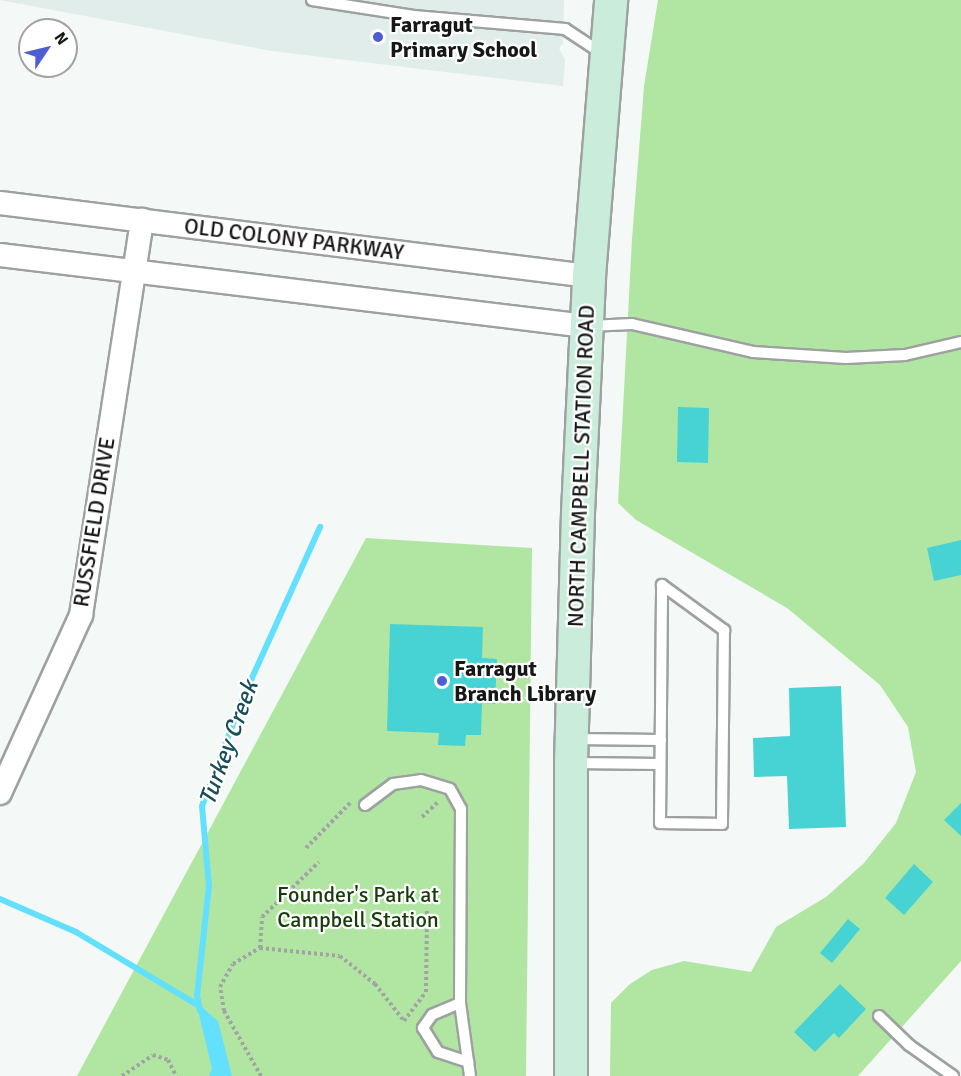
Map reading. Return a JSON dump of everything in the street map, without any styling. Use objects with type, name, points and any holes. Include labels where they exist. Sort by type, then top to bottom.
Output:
[{"type":"main road","name":"NORTH CAMPBELL STATION ROAD","points":[[572,1076],[571,751],[586,326],[611,0]]},
{"type":"street","name":"OLD COLONY PARKWAY","points":[[0,203],[589,276]]},
{"type":"street","name":"RUSSFIELD DRIVE","points":[[0,793],[81,615],[142,220]]},
{"type":"street","points":[[0,255],[133,273],[586,326]]},
{"type":"lane","points":[[312,0],[414,16],[565,29],[606,57]]},
{"type":"lane","points":[[586,326],[632,324],[753,352],[846,358],[905,355],[961,342]]},
{"type":"lane","points":[[662,585],[724,630],[722,824],[660,824],[660,764],[662,585]]},
{"type":"lane","points":[[571,751],[661,740]]},
{"type":"lane","points":[[571,751],[660,764]]},
{"type":"lane","points":[[365,805],[393,784],[421,780],[442,784],[461,809],[460,1003],[470,1076]]},
{"type":"lane","points":[[460,1003],[432,1015],[423,1028],[426,1040],[438,1052],[468,1062]]},
{"type":"lane","points":[[879,1016],[905,1041],[953,1076]]},
{"type":"path","points":[[306,848],[357,796]]},
{"type":"path","points":[[260,948],[262,917],[319,862]]},
{"type":"path","points":[[261,1076],[224,1011],[220,987],[232,964],[260,948],[340,957],[375,984],[404,1021],[426,992],[427,911]]},
{"type":"path","points":[[122,1076],[153,1055],[168,1060],[176,1076]]},
{"type":"shaded area","name":"Farragut Primary School","points":[[0,0],[564,0],[563,44],[559,48],[565,60],[563,86],[272,51]]},
{"type":"green space","points":[[658,0],[961,0],[961,961],[858,1076],[610,1076],[611,1003],[630,984],[652,970],[684,961],[751,972],[776,927],[826,897],[864,863],[896,823],[916,772],[908,727],[880,685],[787,608],[636,520],[618,503],[632,239],[644,86]]},
{"type":"green space","name":"Founder's Park at Campbell Station","points":[[366,538],[532,548],[526,1076],[77,1076]]},
{"type":"water","points":[[196,1002],[218,1021],[232,1076],[209,1076],[212,1069]]},
{"type":"building","points":[[678,407],[709,408],[708,463],[677,462]]},
{"type":"building","points":[[961,540],[961,575],[934,581],[927,548]]},
{"type":"building","name":"Farragut Branch Library","points":[[390,624],[483,627],[482,658],[497,659],[495,704],[482,703],[481,735],[466,735],[465,746],[438,745],[439,733],[387,731]]},
{"type":"building","points":[[841,686],[846,827],[789,829],[787,776],[754,777],[753,738],[790,736],[789,688]]},
{"type":"building","points":[[961,803],[961,836],[944,820]]},
{"type":"building","points":[[914,864],[933,882],[904,915],[885,898]]},
{"type":"building","points":[[848,919],[860,929],[832,963],[820,953]]},
{"type":"building","points":[[840,984],[866,1009],[839,1038],[834,1033],[815,1052],[794,1032]]},
{"type":"waterway","name":"Turkey Creek","points":[[200,1011],[197,996],[209,886],[202,806],[242,700],[320,527]]},
{"type":"waterway","points":[[0,899],[76,932],[199,1006]]},
{"type":"place","name":"Farragut Primary School","points":[[378,37]]},
{"type":"place","name":"Farragut Branch Library","points":[[442,681]]}]
